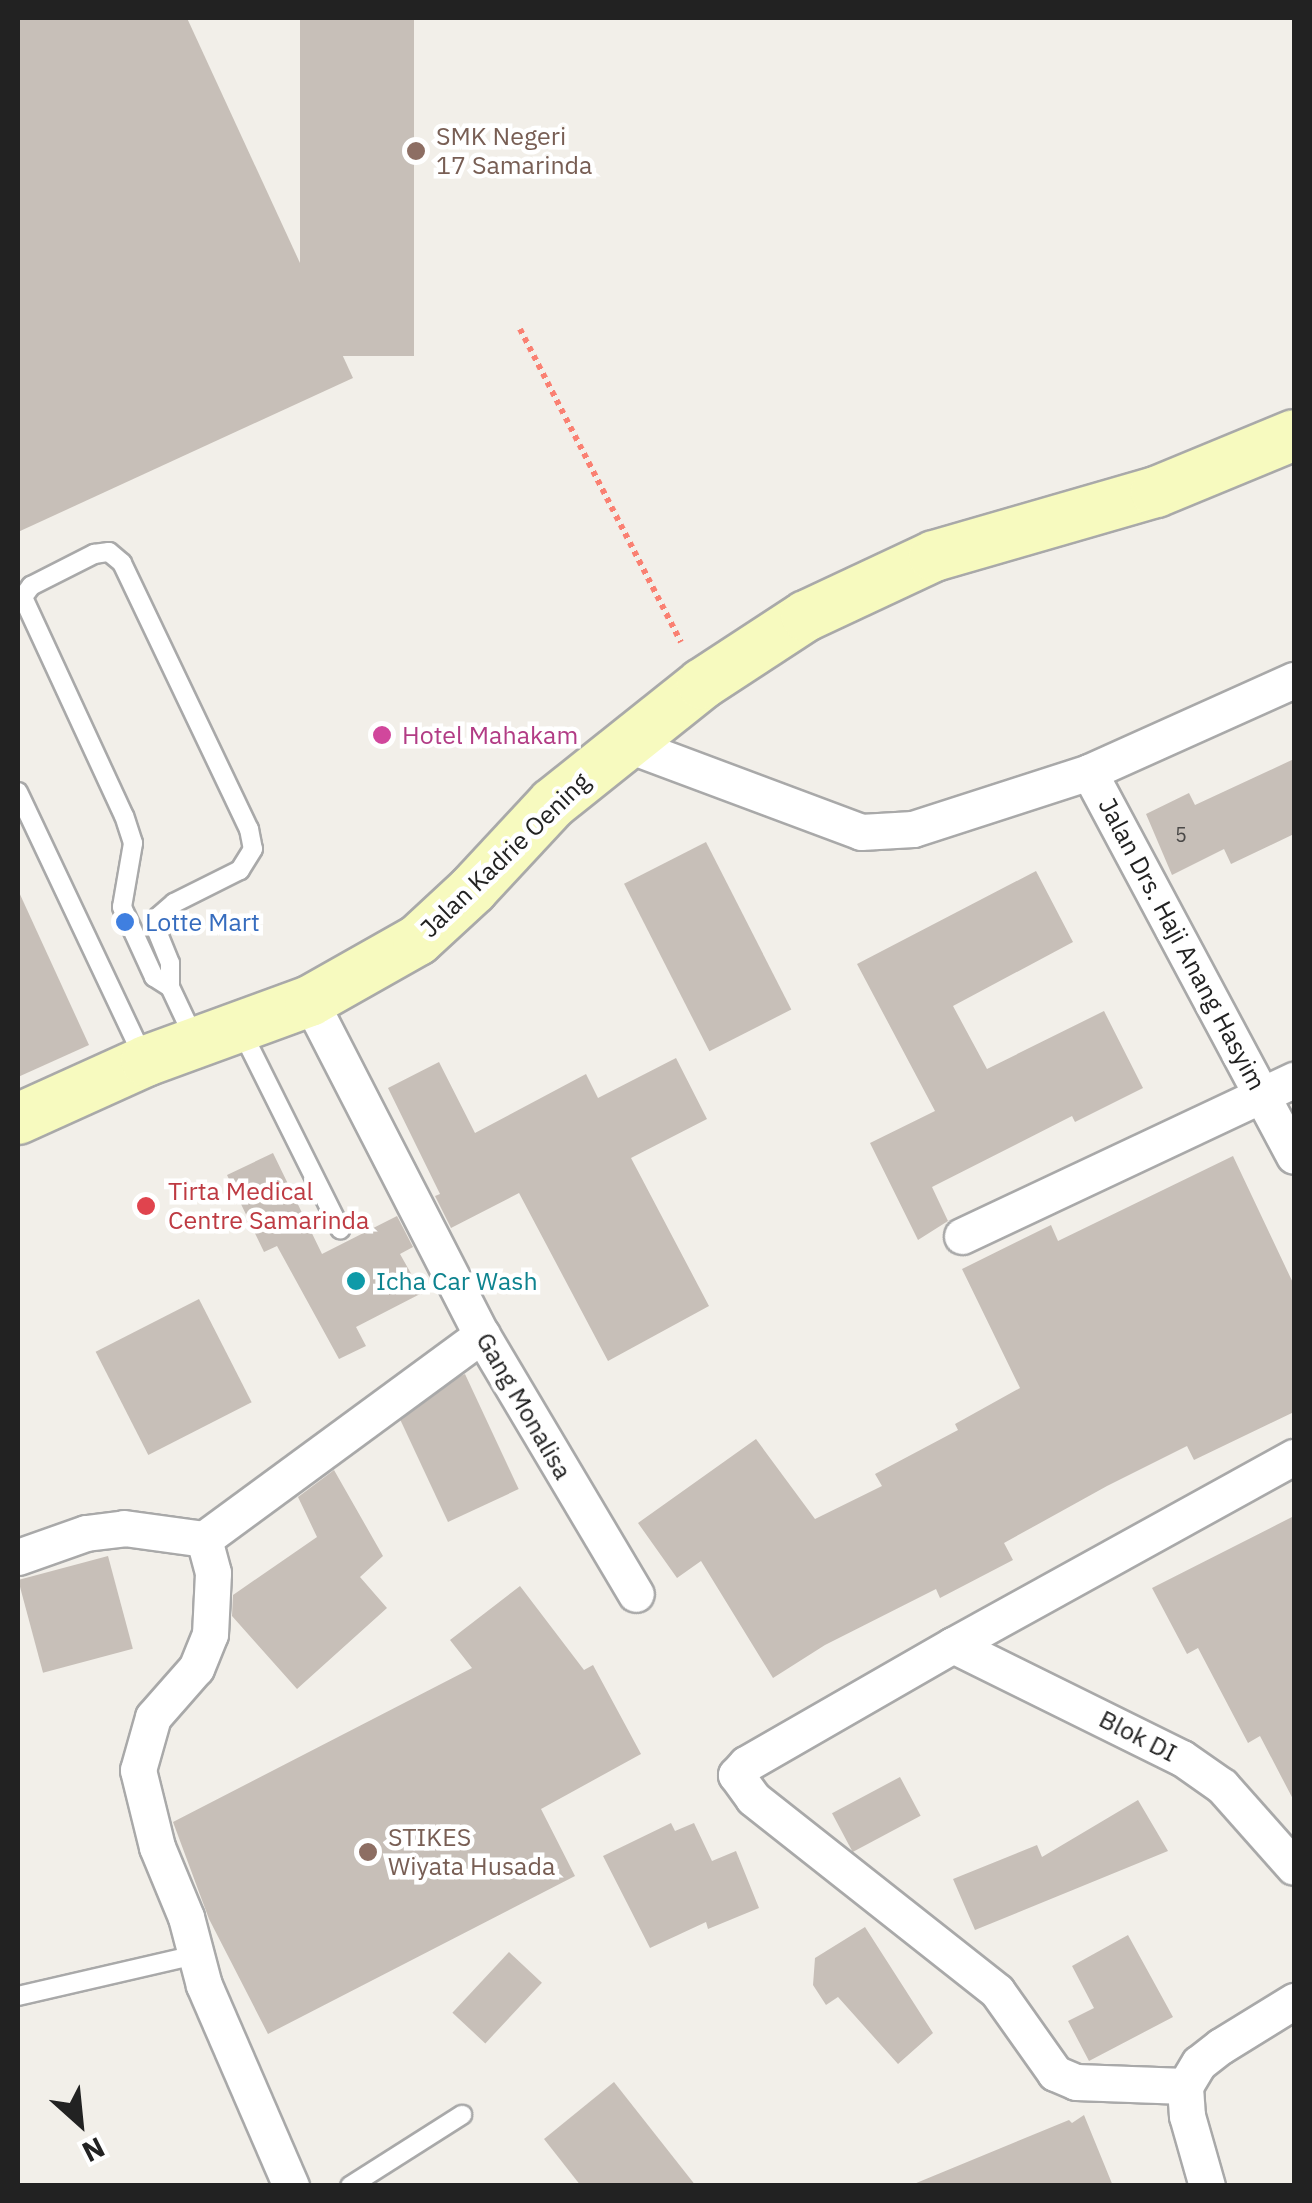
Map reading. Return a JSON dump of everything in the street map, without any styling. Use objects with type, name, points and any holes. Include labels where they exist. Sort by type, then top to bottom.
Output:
[{"type":"main road","name":"Jalan Kadrie Oening","points":[[18,1119],[146,1062],[310,1001],[418,940],[473,890],[553,804],[702,684],[806,616],[934,556],[1156,492],[1294,435]]},
{"type":"street","points":[[1089,772],[1294,680]]},
{"type":"street","name":"Jalan Drs. Haji Anang Hasyim","points":[[626,744],[861,832],[913,829],[1089,772],[1294,1156]]},
{"type":"street","name":"Gang Monalisa","points":[[310,1001],[482,1336],[636,1594]]},
{"type":"street","points":[[962,1236],[1294,1080]]},
{"type":"street","points":[[18,1557],[86,1533],[124,1528],[204,1539],[482,1336]]},
{"type":"street","points":[[1185,2086],[1076,2082],[1056,2073],[998,1991],[736,1780],[746,1764],[1294,1457]]},
{"type":"street","points":[[204,1539],[213,1573],[210,1634],[196,1668],[152,1717],[138,1770],[157,1847],[210,2002],[291,2186]]},
{"type":"street","name":"Blok DI","points":[[953,1645],[1182,1758],[1222,1786],[1294,1866]]},
{"type":"street","points":[[1207,2186],[1187,2116],[1185,2086],[1200,2063],[1221,2046],[1294,2001]]},
{"type":"lane","points":[[170,987],[170,963],[157,931],[158,918],[174,903],[240,870],[253,849],[249,829],[122,563],[109,552],[94,554],[31,586],[23,597],[124,816],[133,844],[122,906],[154,977],[170,987],[218,1035],[340,1229]]},
{"type":"lane","points":[[18,792],[146,1062]]},
{"type":"lane","points":[[18,1996],[196,1955]]},
{"type":"lane","points":[[350,2186],[462,2115]]},
{"type":"path","points":[[520,329],[702,684]]},
{"type":"building","points":[[18,18],[187,18],[353,378],[18,532]]},
{"type":"building","points":[[300,18],[414,18],[414,356],[300,356]]},
{"type":"building","points":[[1294,759],[1294,834],[1231,864],[1224,849],[1172,875],[1146,814],[1189,793],[1195,805]]},
{"type":"building","points":[[706,842],[791,1010],[709,1051],[624,884]]},
{"type":"building","points":[[1036,871],[1073,942],[953,1006],[987,1069],[1104,1011],[1143,1088],[1075,1122],[1072,1116],[932,1187],[948,1221],[918,1240],[870,1143],[935,1111],[857,964]]},
{"type":"building","points":[[18,890],[89,1045],[18,1077]]},
{"type":"building","points":[[676,1058],[707,1119],[631,1158],[709,1306],[608,1361],[519,1193],[451,1228],[435,1196],[440,1194],[388,1088],[439,1062],[475,1133],[586,1074],[598,1098]]},
{"type":"building","points":[[273,1153],[322,1254],[397,1216],[413,1247],[400,1254],[422,1293],[356,1327],[366,1346],[339,1359],[277,1246],[264,1252],[227,1175]]},
{"type":"building","points":[[1233,1156],[1294,1285],[1294,1412],[1194,1460],[1187,1446],[1107,1486],[1004,1543],[1013,1560],[940,1598],[936,1589],[825,1645],[773,1678],[701,1561],[677,1578],[638,1523],[756,1439],[815,1519],[882,1486],[875,1474],[958,1430],[955,1424],[1020,1388],[962,1269],[1051,1225],[1058,1241]]},
{"type":"building","points":[[199,1299],[252,1402],[148,1455],[96,1352]]},
{"type":"building","points":[[465,1374],[519,1489],[448,1522],[394,1407]]},
{"type":"building","points":[[334,1470],[383,1556],[360,1577],[387,1608],[297,1689],[232,1616],[233,1595],[317,1537],[298,1497]]},
{"type":"building","points":[[1294,1516],[1294,1801],[1260,1736],[1248,1743],[1198,1648],[1187,1654],[1152,1588]]},
{"type":"building","points":[[108,1556],[133,1649],[43,1673],[18,1580]]},
{"type":"building","name":"STIKES Wiyata Husada","points":[[520,1586],[584,1670],[593,1665],[641,1754],[541,1809],[575,1876],[268,2034],[209,1919],[173,1822],[472,1668],[450,1640]]},
{"type":"building","points":[[900,1777],[921,1816],[853,1852],[832,1813]]},
{"type":"building","points":[[1138,1800],[1168,1851],[975,1930],[953,1879],[1037,1845],[1042,1857]]},
{"type":"building","points":[[671,1823],[675,1831],[694,1823],[712,1861],[736,1851],[759,1908],[708,1929],[706,1922],[650,1948],[603,1856]]},
{"type":"building","points":[[865,1927],[933,2033],[898,2064],[838,1997],[826,2005],[813,1985],[815,1958]]},
{"type":"building","points":[[1128,1935],[1173,2017],[1089,2061],[1068,2021],[1094,2008],[1072,1966]]},
{"type":"building","points":[[509,1952],[542,1983],[485,2043],[452,2013]]},
{"type":"building","points":[[614,2082],[696,2186],[581,2186],[544,2139]]},
{"type":"building","points":[[1084,2115],[1113,2186],[909,2186],[1069,2120],[1072,2123]]},
{"type":"place","name":"SMK Negeri 17 Samarinda","points":[[416,151]]},
{"type":"place","name":"Hotel Mahakam","points":[[382,735]]},
{"type":"place","name":"Lotte Mart","points":[[125,922]]},
{"type":"place","name":"Tirta Medical Centre Samarinda","points":[[146,1206]]},
{"type":"place","name":"Icha Car Wash","points":[[356,1281]]},
{"type":"place","name":"STIKES Wiyata Husada","points":[[368,1852]]}]
